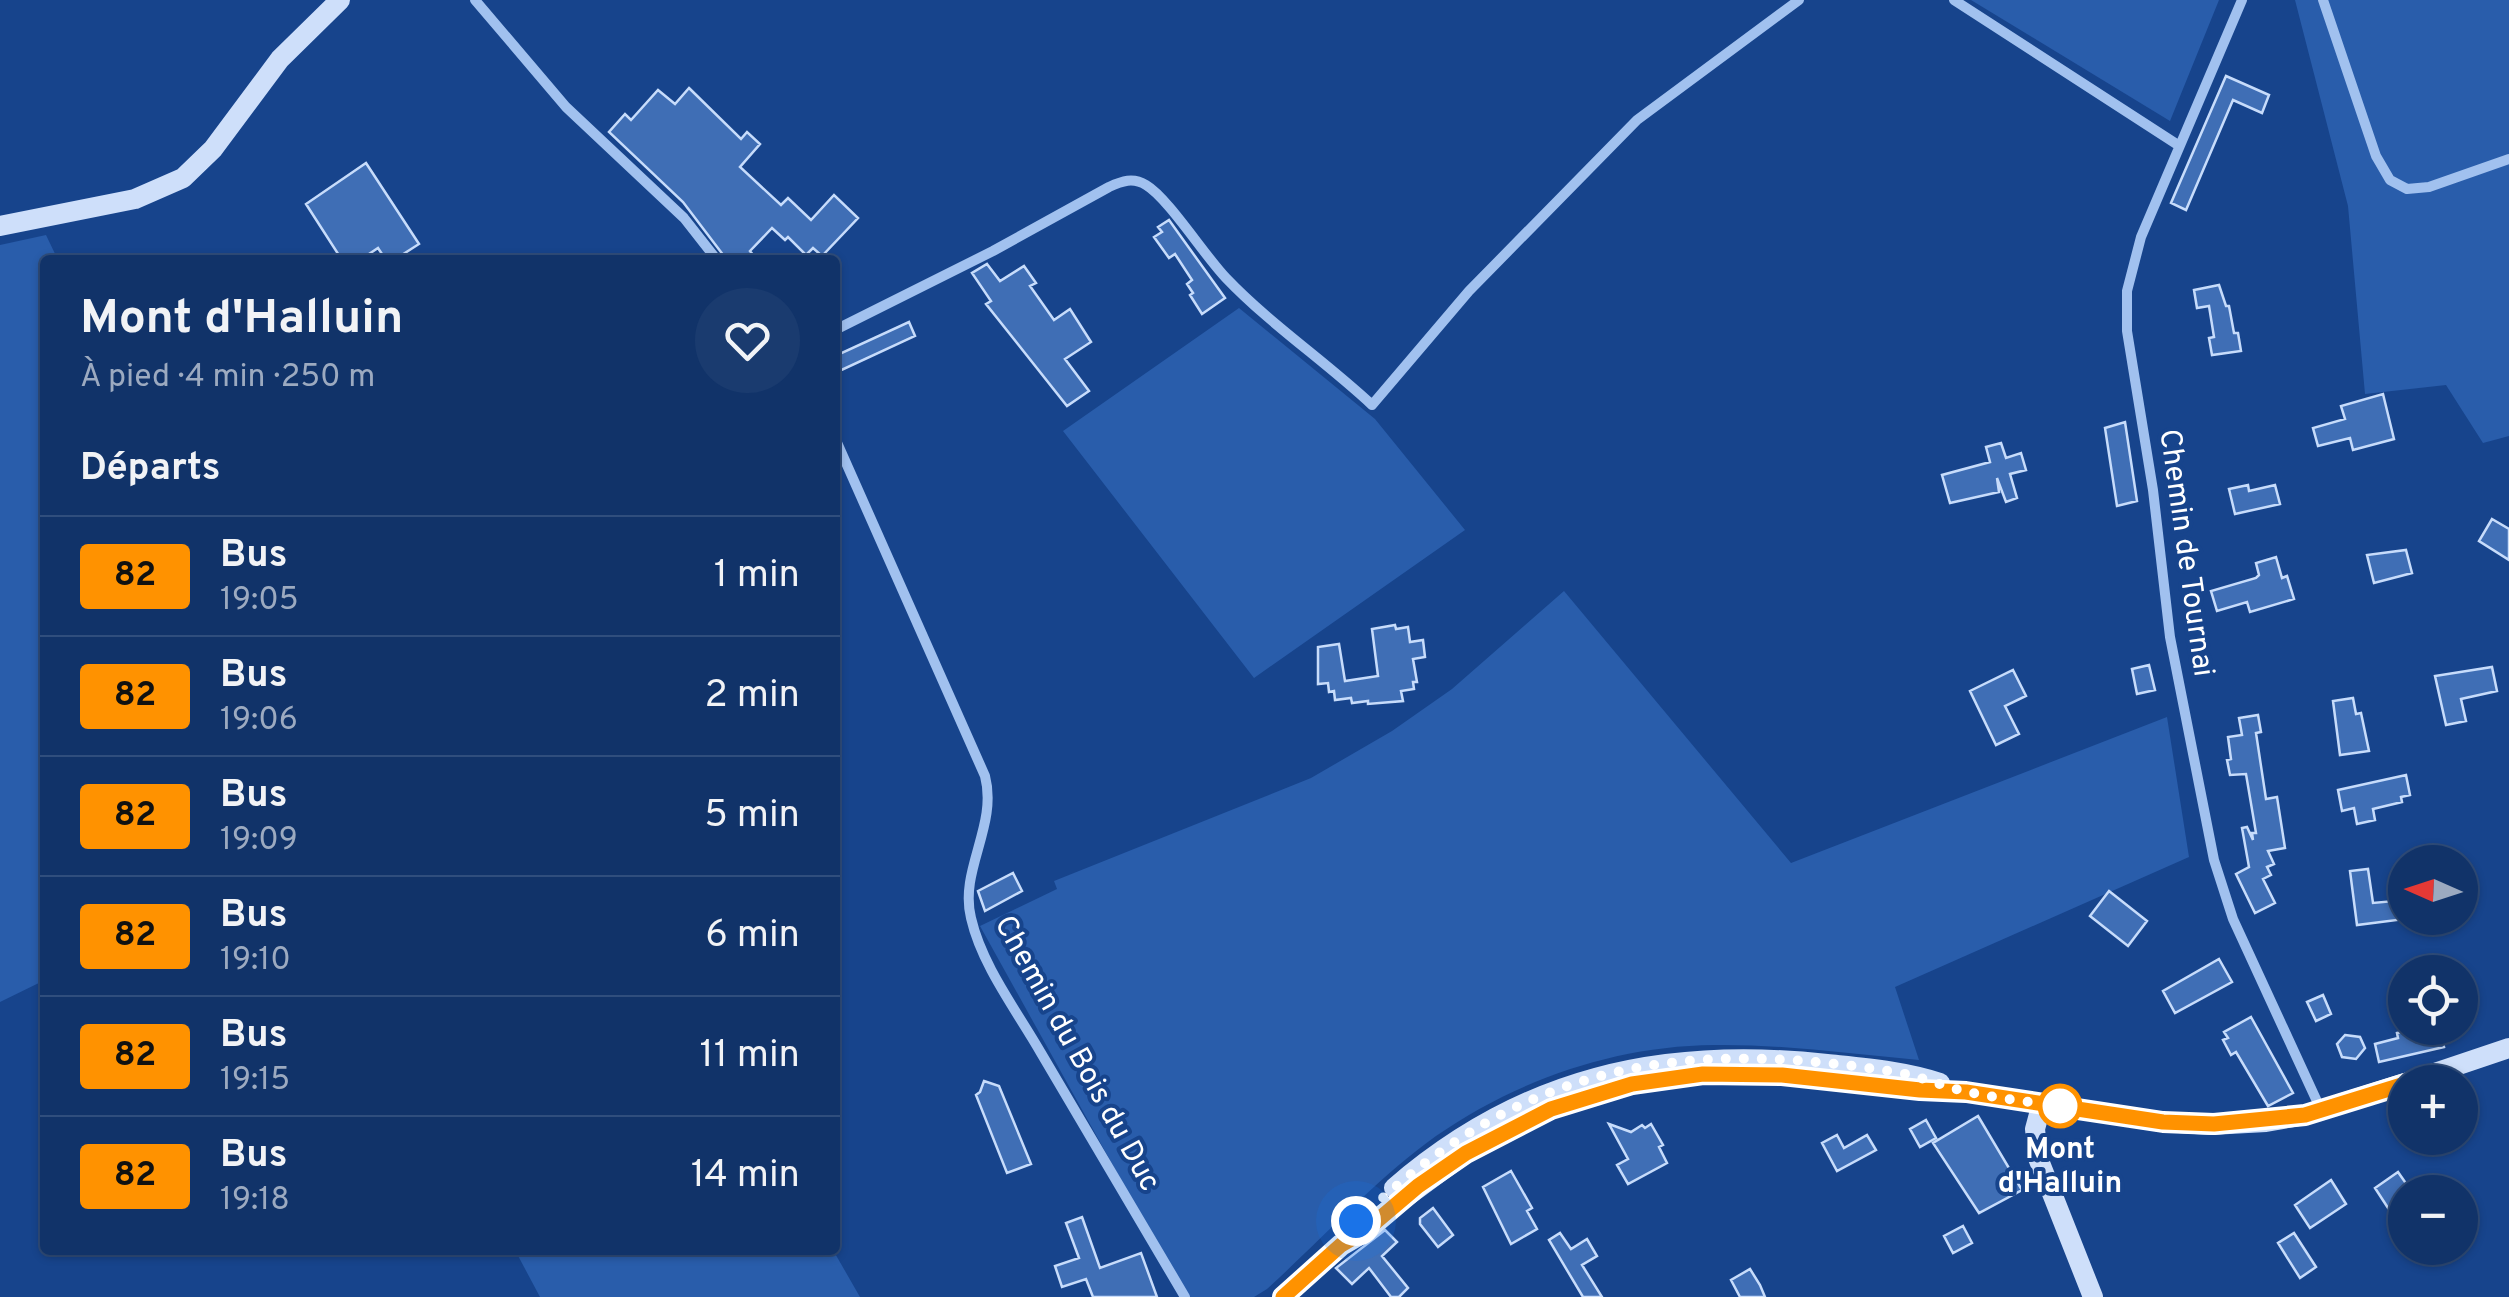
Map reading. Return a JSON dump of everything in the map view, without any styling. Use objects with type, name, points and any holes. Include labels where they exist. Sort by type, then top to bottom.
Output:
[{"type":"main road","points":[[0,226],[147,195],[192,171],[280,59],[340,0]]},
{"type":"main road","points":[[2459,1065],[2509,1048]]},
{"type":"main road","points":[[1283,1297],[1341,1245],[1356,1221],[1410,1174],[1461,1138],[1518,1107],[1612,1072],[1685,1059],[1763,1058],[1894,1072],[1966,1092],[2190,1124],[2266,1122],[2322,1110],[2388,1089]]},
{"type":"main road","points":[[2042,1103],[2035,1129],[2038,1158],[2093,1297]]},
{"type":"street","points":[[475,0],[573,115],[684,218],[713,255]]},
{"type":"street","points":[[840,328],[993,251],[1109,187],[1122,181],[1140,182],[1158,195],[1240,292],[1372,405],[1469,291],[1637,120],[1799,0]]},
{"type":"street","points":[[1954,0],[2178,145]]},
{"type":"street","name":"Chemin de Tournai","points":[[2242,0],[2134,256],[2126,309],[2128,352],[2153,490],[2170,637],[2219,879],[2240,936],[2322,1110]]},
{"type":"street","points":[[2323,0],[2376,156],[2390,180],[2406,188],[2429,187],[2509,159]]},
{"type":"street","name":"Chemin du Bois du Duc","points":[[840,449],[985,776],[989,809],[968,894],[974,928],[1008,996],[1185,1297]]},
{"type":"shaded area","points":[[1971,0],[2219,0],[2170,121]]},
{"type":"shaded area","points":[[2295,0],[2509,0],[2509,436],[2483,443],[2446,385],[2365,394],[2348,206]]},
{"type":"shaded area","points":[[46,235],[56,255],[40,255],[40,982],[0,1002],[0,245]]},
{"type":"shaded area","points":[[1239,308],[1375,419],[1465,530],[1254,678],[1063,431]]},
{"type":"shaded area","points":[[1564,591],[1791,863],[2167,717],[2189,857],[1895,987],[1919,1060],[1714,1045],[1640,1052],[1568,1070],[1500,1098],[1436,1136],[1254,1297],[1186,1297],[980,926],[1057,889],[1054,881],[1311,778],[1392,731],[1452,689]]},
{"type":"shaded area","points":[[518,1255],[836,1255],[860,1297],[540,1297]]},
{"type":"building","points":[[2226,76],[2269,95],[2262,113],[2233,100],[2186,210],[2171,203]]},
{"type":"building","points":[[689,88],[741,139],[747,132],[760,144],[740,167],[781,205],[788,198],[811,220],[834,195],[858,218],[823,255],[813,248],[806,255],[772,228],[750,251],[753,255],[723,255],[683,202],[609,132],[625,114],[631,120],[658,90],[675,104]]},
{"type":"building","points":[[366,163],[419,244],[402,255],[383,255],[378,248],[368,255],[339,255],[306,204]]},
{"type":"building","points":[[1169,220],[1225,298],[1202,314],[1190,295],[1193,293],[1187,284],[1192,280],[1175,254],[1169,258],[1154,237],[1162,232],[1158,227]]},
{"type":"building","points":[[987,264],[1000,281],[1024,266],[1036,283],[1030,286],[1054,320],[1070,309],[1091,342],[1065,359],[1089,391],[1067,406],[986,304],[991,301],[972,273]]},
{"type":"building","points":[[2219,285],[2241,351],[2212,355],[2209,338],[2214,337],[2209,306],[2197,308],[2194,290]]},
{"type":"building","points":[[909,322],[915,336],[840,371],[840,354]]},
{"type":"building","points":[[2383,394],[2394,439],[2353,450],[2350,438],[2318,446],[2313,428],[2345,419],[2341,406]]},
{"type":"building","points":[[2125,422],[2137,501],[2117,506],[2105,428]]},
{"type":"building","points":[[2001,443],[2006,458],[2021,453],[2026,470],[2010,474],[2017,498],[2006,502],[1997,478],[1999,492],[1950,503],[1942,475],[1990,462],[1986,447]]},
{"type":"building","points":[[2248,485],[2249,491],[2275,485],[2280,504],[2235,514],[2229,489]]},
{"type":"building","points":[[2492,519],[2509,529],[2509,560],[2479,541]]},
{"type":"building","points":[[2406,550],[2412,573],[2374,583],[2367,555]]},
{"type":"building","points":[[2276,557],[2294,599],[2250,612],[2247,602],[2217,611],[2211,591],[2256,578],[2256,563]]},
{"type":"building","points":[[1395,625],[1396,629],[1408,627],[1410,642],[1423,640],[1425,657],[1413,659],[1417,682],[1413,682],[1414,689],[1401,691],[1403,701],[1368,704],[1352,703],[1351,698],[1335,700],[1328,683],[1318,684],[1318,647],[1339,644],[1345,681],[1378,676],[1372,629]]},
{"type":"building","points":[[2149,665],[2155,690],[2137,694],[2132,669]]},
{"type":"building","points":[[2492,667],[2497,691],[2461,699],[2466,721],[2446,725],[2435,676]]},
{"type":"building","points":[[2013,670],[2026,696],[2005,706],[2019,734],[1996,745],[1970,691]]},
{"type":"building","points":[[2353,698],[2356,714],[2361,713],[2369,751],[2340,755],[2333,701]]},
{"type":"building","points":[[2258,715],[2261,732],[2256,733],[2266,799],[2277,797],[2285,848],[2268,851],[2274,864],[2267,867],[2271,875],[2263,879],[2275,903],[2255,913],[2236,874],[2249,867],[2242,828],[2247,827],[2253,840],[2252,833],[2256,833],[2246,774],[2230,775],[2227,760],[2231,759],[2228,737],[2242,735],[2239,718]]},
{"type":"building","points":[[2406,775],[2410,795],[2401,797],[2402,802],[2373,809],[2375,820],[2357,824],[2354,808],[2342,811],[2338,790]]},
{"type":"building","points":[[2368,869],[2373,903],[2388,902],[2388,921],[2357,925],[2350,871]]},
{"type":"building","points":[[1013,873],[1022,891],[985,911],[978,891]]},
{"type":"building","points":[[2109,891],[2147,921],[2128,946],[2090,916]]},
{"type":"building","points":[[2219,959],[2232,982],[2175,1013],[2163,991]]},
{"type":"building","points":[[2323,995],[2331,1014],[2316,1021],[2307,1002]]},
{"type":"building","points":[[2251,1017],[2293,1093],[2268,1106],[2236,1052],[2231,1055],[2223,1040],[2228,1038],[2224,1032]]},
{"type":"building","points":[[2345,1035],[2360,1037],[2365,1048],[2356,1059],[2342,1057],[2337,1044]]},
{"type":"building","points":[[2388,1041],[2388,1045],[2444,1047],[2379,1062],[2375,1044]]},
{"type":"building","points":[[984,1081],[999,1086],[1031,1164],[1007,1173],[976,1095]]},
{"type":"building","points":[[1978,1116],[2022,1190],[1979,1213],[1933,1143]]},
{"type":"building","points":[[1926,1120],[1936,1138],[1920,1147],[1910,1129]]},
{"type":"building","points":[[1609,1124],[1631,1132],[1651,1124],[1663,1145],[1659,1147],[1667,1163],[1628,1184],[1617,1165],[1628,1159]]},
{"type":"building","points":[[1837,1135],[1844,1148],[1867,1135],[1876,1150],[1837,1171],[1822,1143]]},
{"type":"building","points":[[1511,1171],[1532,1208],[1527,1211],[1537,1229],[1511,1244],[1483,1187]]},
{"type":"building","points":[[2388,1179],[2388,1208],[2375,1188]]},
{"type":"building","points":[[2331,1180],[2346,1204],[2310,1228],[2295,1205]]},
{"type":"building","points":[[1433,1208],[1453,1235],[1438,1247],[1420,1224],[1420,1218]]},
{"type":"building","points":[[1082,1217],[1100,1268],[1141,1253],[1157,1297],[1093,1297],[1086,1279],[1062,1287],[1055,1266],[1079,1258],[1066,1223]]},
{"type":"building","points":[[1963,1226],[1972,1243],[1953,1253],[1944,1236]]},
{"type":"building","points":[[1385,1230],[1397,1242],[1382,1256],[1408,1288],[1399,1297],[1391,1297],[1369,1268],[1352,1284],[1336,1268]]},
{"type":"building","points":[[1560,1233],[1571,1249],[1587,1239],[1597,1256],[1582,1265],[1602,1297],[1583,1297],[1549,1240]]},
{"type":"building","points":[[2294,1233],[2316,1267],[2300,1278],[2278,1243]]},
{"type":"building","points":[[1750,1269],[1765,1297],[1740,1297],[1731,1280]]},
{"type":"bus line","name":"82","points":[[1283,1297],[1341,1245],[1466,1153],[1551,1109],[1632,1084],[1703,1074],[1782,1075],[1966,1092],[2163,1122],[2214,1124],[2266,1122],[2305,1115],[2388,1089]]},
{"type":"place","name":"Mont d'Halluin","points":[[2060,1106]]},
{"type":"route","points":[[1356,1221],[1434,1156],[1518,1107],[1578,1082],[1666,1062],[1743,1057],[1836,1065],[1922,1077],[1966,1092],[2066,1107],[2060,1106]]}]
